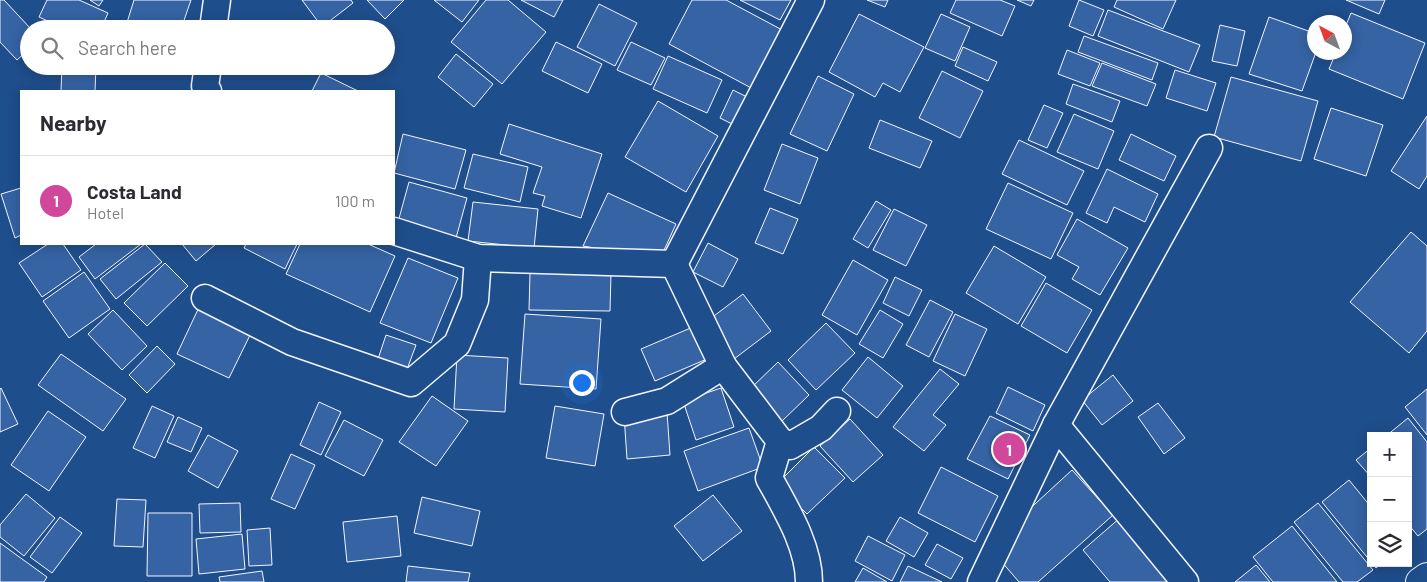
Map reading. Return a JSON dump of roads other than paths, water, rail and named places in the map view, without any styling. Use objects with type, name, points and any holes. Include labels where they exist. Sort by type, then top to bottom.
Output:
[{"type":"main road","points":[[1420,582],[1427,578]]},
{"type":"street","points":[[214,20],[217,0]]},
{"type":"street","points":[[674,264],[811,0]]},
{"type":"street","points":[[207,75],[205,86],[207,90]]},
{"type":"street","points":[[981,582],[1056,425],[1209,148]]},
{"type":"street","points":[[395,231],[478,258],[674,264]]},
{"type":"street","points":[[205,298],[292,342],[410,382],[457,344],[474,300],[478,258]]},
{"type":"street","points":[[674,264],[723,366],[780,441],[790,446],[821,428],[837,411]]},
{"type":"street","points":[[625,412],[667,401],[723,366]]},
{"type":"street","points":[[1056,425],[1185,582]]},
{"type":"street","points":[[780,441],[769,478],[792,521],[809,570],[809,582]]},
{"type":"place","name":"Costa Land","points":[[1009,449]]}]
